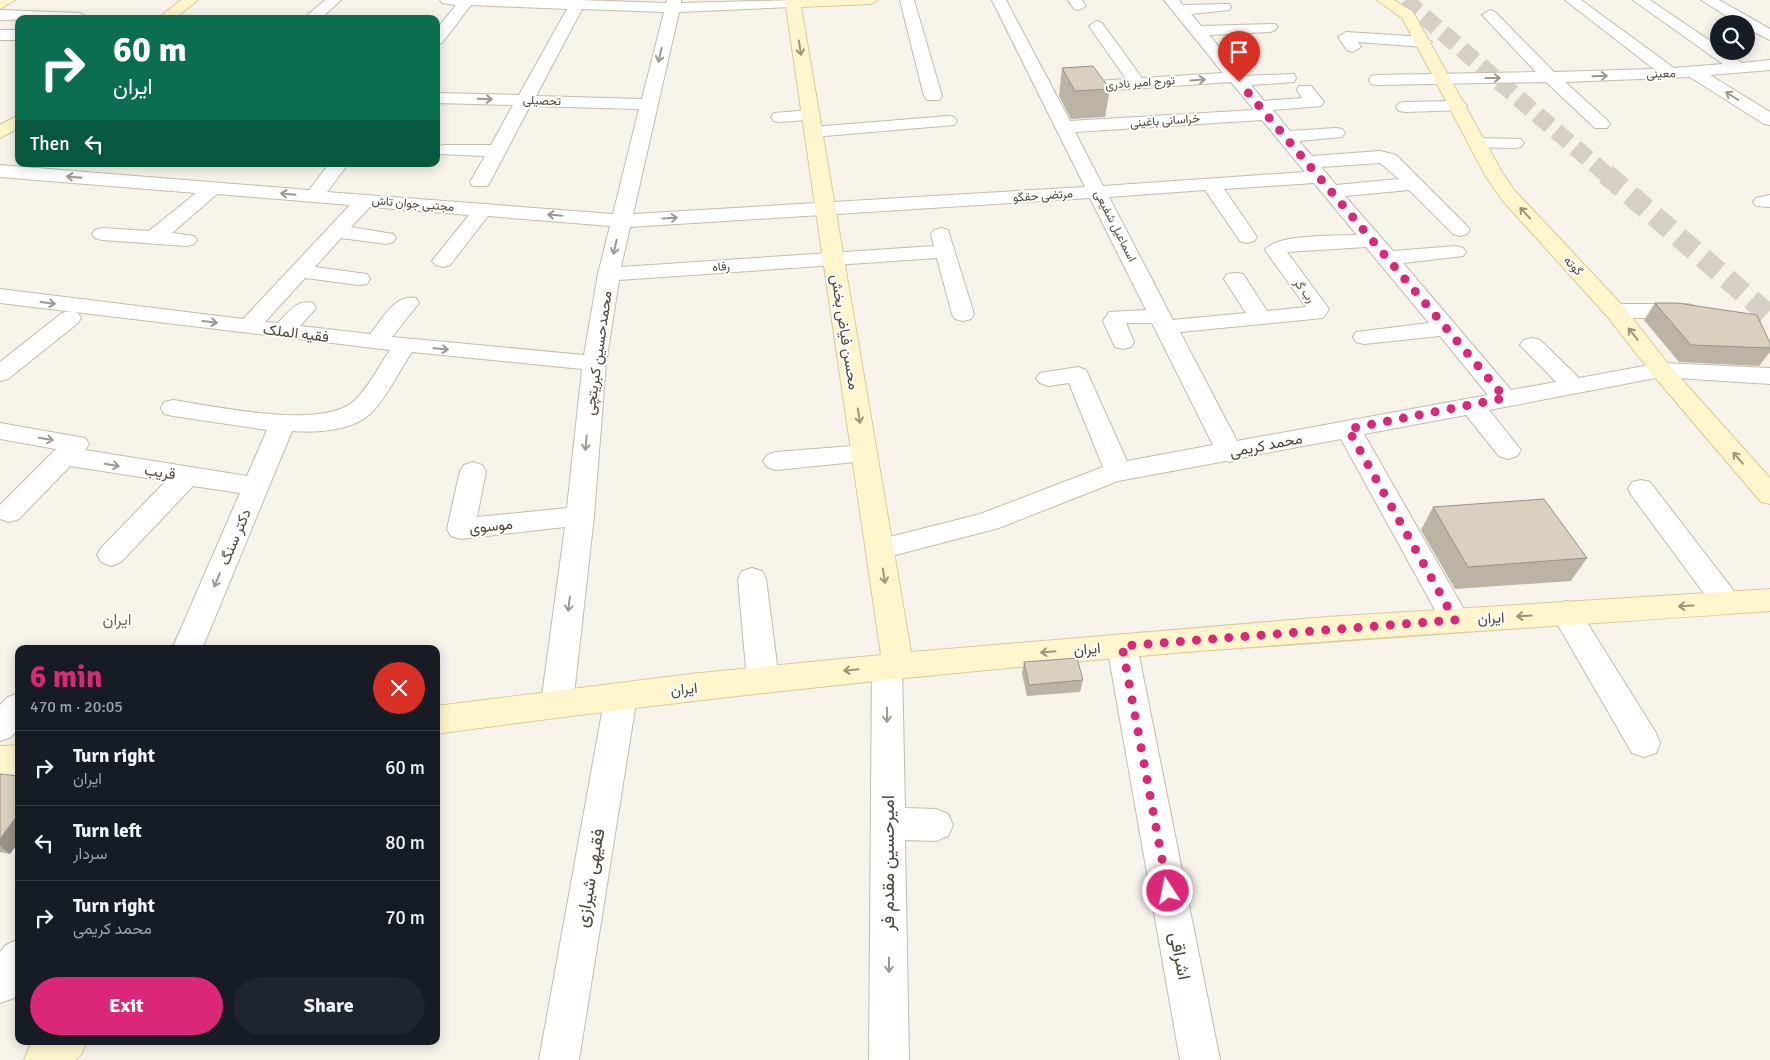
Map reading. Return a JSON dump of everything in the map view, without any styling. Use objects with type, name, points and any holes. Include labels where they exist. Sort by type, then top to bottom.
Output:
[{"type":"street","points":[[0,5],[8,0]]},
{"type":"street","points":[[170,15],[191,0]]},
{"type":"street","points":[[315,15],[334,0]]},
{"type":"street","points":[[447,0],[577,4],[871,0]]},
{"type":"street","points":[[906,0],[932,96]]},
{"type":"street","name":"اسماعیل شفیعی","points":[[999,0],[1230,453]]},
{"type":"street","name":"گوته","points":[[1384,0],[1406,8],[1494,175],[1509,196],[1615,311],[1661,370],[1770,495]]},
{"type":"street","points":[[1572,0],[1670,73]]},
{"type":"street","points":[[1640,0],[1739,68]]},
{"type":"street","points":[[1708,0],[1735,15]]},
{"type":"street","points":[[440,35],[467,1]]},
{"type":"street","name":"محسن فیاض بخش","points":[[792,2],[880,549],[892,665]]},
{"type":"street","points":[[480,182],[577,4]]},
{"type":"street","name":"محمدحسین کبریتچی","points":[[557,703],[580,516],[594,363],[608,274],[672,4]]},
{"type":"street","points":[[1175,5],[1224,7]]},
{"type":"street","points":[[1175,5],[1505,398]]},
{"type":"street","points":[[84,15],[94,7]]},
{"type":"street","points":[[0,15],[15,16]]},
{"type":"street","points":[[1490,15],[1551,78],[1601,124]]},
{"type":"street","points":[[1755,23],[1770,22]]},
{"type":"street","points":[[1097,26],[1138,84]]},
{"type":"street","points":[[1755,26],[1770,35]]},
{"type":"street","points":[[1203,38],[1270,27]]},
{"type":"street","points":[[0,34],[15,35]]},
{"type":"street","points":[[1353,47],[1346,37],[1424,42]]},
{"type":"street","points":[[1203,38],[1254,42]]},
{"type":"street","name":"معینی","points":[[1377,80],[1551,78],[1694,72],[1770,65]]},
{"type":"street","points":[[1694,72],[1770,120]]},
{"type":"street","name":"تورج امیر نادری","points":[[1045,90],[1237,79],[1288,78]]},
{"type":"street","name":"خراسانی باغینی","points":[[1064,127],[1263,110],[1315,102],[1305,90]]},
{"type":"street","name":"تحصیلی","points":[[440,98],[648,104]]},
{"type":"street","points":[[1405,107],[1458,106]]},
{"type":"street","points":[[780,116],[812,123],[948,121]]},
{"type":"street","points":[[0,133],[15,123]]},
{"type":"street","points":[[1285,137],[1336,133]]},
{"type":"street","points":[[1477,143],[1515,143]]},
{"type":"street","points":[[444,150],[497,151]]},
{"type":"street","points":[[1307,162],[1389,159],[1460,230]]},
{"type":"street","points":[[108,180],[124,167]]},
{"type":"street","points":[[314,196],[337,167]]},
{"type":"street","points":[[1186,168],[1204,185],[1247,237]]},
{"type":"street","name":"مجتبی جوان تاش","points":[[11,169],[108,180],[621,221],[826,210]]},
{"type":"street","name":"مرتضی حقگو","points":[[826,210],[938,194],[1098,192],[1204,185],[1413,184]]},
{"type":"street","points":[[153,238],[213,188]]},
{"type":"street","points":[[248,327],[365,200]]},
{"type":"street","points":[[443,261],[483,210]]},
{"type":"street","points":[[336,231],[386,238]]},
{"type":"street","points":[[102,234],[187,240]]},
{"type":"street","name":"رب گر","points":[[1124,342],[1114,321],[1117,317],[1163,321],[1260,317],[1318,311],[1275,253],[1279,247],[1372,240]]},
{"type":"street","name":"رفاه","points":[[608,274],[834,259],[943,243],[963,314]]},
{"type":"street","points":[[1387,258],[1456,252]]},
{"type":"street","points":[[299,271],[360,278]]},
{"type":"street","points":[[1235,279],[1260,317]]},
{"type":"street","name":"فقیه الملک","points":[[0,296],[283,332],[594,363]]},
{"type":"street","points":[[376,342],[408,303]]},
{"type":"street","points":[[283,332],[305,308]]},
{"type":"street","points":[[1615,311],[1691,311]]},
{"type":"street","points":[[0,374],[70,318]]},
{"type":"street","points":[[1364,338],[1446,328]]},
{"type":"street","points":[[173,408],[282,425],[345,419],[358,413],[405,345]]},
{"type":"street","points":[[1532,345],[1573,385]]},
{"type":"street","name":"محمد کریمی","points":[[880,549],[981,524],[1029,507],[1080,484],[1118,472],[1230,453],[1471,404],[1661,370],[1770,376]]},
{"type":"street","points":[[1048,378],[1078,375],[1118,472]]},
{"type":"street","points":[[1471,404],[1508,450]]},
{"type":"street","name":"دکتر سنگ","points":[[189,645],[282,425]]},
{"type":"street","points":[[1348,429],[1455,620]]},
{"type":"street","points":[[0,430],[76,444],[9,512]]},
{"type":"street","points":[[776,461],[865,454]]},
{"type":"street","name":"قریب","points":[[64,456],[257,487]]},
{"type":"street","name":"موسوی","points":[[473,471],[461,529],[580,516]]},
{"type":"street","points":[[111,556],[187,476]]},
{"type":"street","points":[[1640,489],[1727,604]]},
{"type":"street","points":[[752,579],[763,680]]},
{"type":"street","name":"ایران","points":[[440,719],[557,703],[892,665],[1455,620],[1770,600]]},
{"type":"street","points":[[1566,613],[1644,742]]},
{"type":"street","name":"اشراقی","points":[[1122,646],[1200,1060]]},
{"type":"street","name":"امیرحسین مقدم فر","points":[[889,1060],[888,823],[892,665]]},
{"type":"street","name":"فقیهی شیرازی","points":[[560,1060],[621,696]]},
{"type":"street","points":[[0,727],[15,710]]},
{"type":"street","points":[[0,761],[15,760]]},
{"type":"street","points":[[888,823],[936,825]]},
{"type":"street","points":[[0,984],[15,963]]},
{"type":"street","points":[[44,1060],[62,1045]]},
{"type":"building","points":[[1093,66],[1110,89],[1075,91],[1062,68]]},
{"type":"building","points":[[1655,303],[1677,303],[1757,315],[1770,343],[1770,348],[1691,345]]},
{"type":"building","points":[[1544,499],[1587,558],[1468,567],[1433,507]]},
{"type":"building","points":[[1077,658],[1083,680],[1029,685],[1024,662]]},
{"type":"building","points":[[0,774],[15,776],[15,818],[0,839]]},
{"type":"tunnel","points":[[1405,0],[1607,175]]},
{"type":"tunnel","points":[[1606,174],[1770,316]]},
{"type":"district","name":"ایران","points":[[117,620]]},
{"type":"route","points":[[1168,891],[1122,646],[1455,620],[1348,429],[1505,398],[1239,82]]}]
